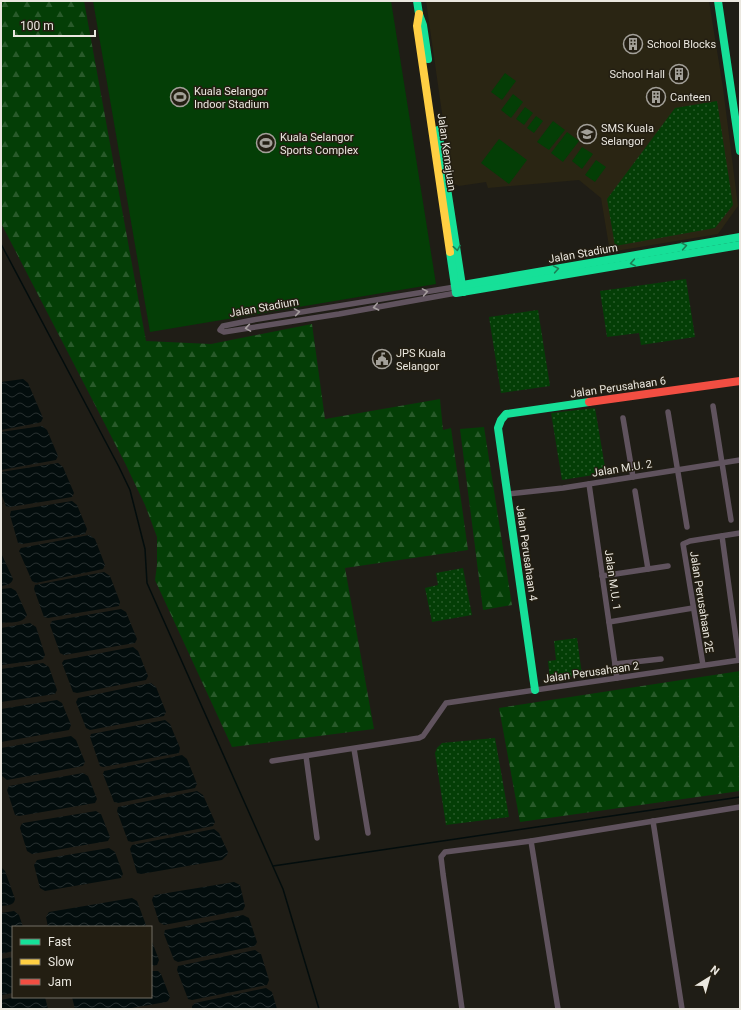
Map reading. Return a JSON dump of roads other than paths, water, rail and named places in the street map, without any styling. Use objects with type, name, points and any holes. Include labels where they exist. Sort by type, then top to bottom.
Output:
[{"type":"street","name":"Jalan Kemajuan","points":[[417,1],[419,14],[417,26],[459,289]]},
{"type":"street","points":[[718,1],[740,151]]},
{"type":"street","name":"Jalan Stadium","points":[[740,237],[459,289],[331,315],[224,332],[220,330],[223,326],[253,320],[459,289],[740,245]]},
{"type":"street","name":"Jalan Perusahaan 6","points":[[501,420],[506,414],[740,381]]},
{"type":"street","points":[[712,406],[731,520]]},
{"type":"street","points":[[668,412],[687,527]]},
{"type":"street","points":[[623,418],[633,477]]},
{"type":"street","name":"Jalan Perusahaan 4","points":[[501,420],[498,428],[536,690]]},
{"type":"street","name":"Jalan M.U. 2","points":[[507,494],[589,484],[740,460]]},
{"type":"street","name":"Jalan M.U. 1","points":[[589,484],[617,678]]},
{"type":"street","points":[[635,491],[648,569]]},
{"type":"street","points":[[740,533],[722,536],[740,660]]},
{"type":"street","name":"Jalan Perusahaan 2E","points":[[703,665],[683,547],[685,542],[722,536]]},
{"type":"street","points":[[602,576],[668,566]]},
{"type":"street","points":[[609,622],[693,608]]},
{"type":"street","points":[[615,664],[661,659]]},
{"type":"street","name":"Jalan Perusahaan 2","points":[[354,749],[419,738],[423,736],[446,703],[740,660]]},
{"type":"street","points":[[272,761],[354,749],[368,833]]},
{"type":"street","points":[[306,756],[317,838]]},
{"type":"street","points":[[462,1009],[443,874],[442,855],[447,851],[531,841],[740,807]]},
{"type":"street","points":[[653,821],[682,1009]]},
{"type":"street","points":[[531,841],[558,1009]]},
{"type":"water","points":[[23,379],[28,383],[43,418],[41,422],[38,423],[1,430],[1,382]]},
{"type":"water","points":[[42,426],[47,430],[58,456],[56,460],[1,470],[1,432]]},
{"type":"water","points":[[58,463],[63,467],[74,493],[72,497],[10,507],[6,506],[1,493],[1,472]]},
{"type":"water","points":[[72,501],[77,505],[87,529],[85,534],[22,544],[18,543],[10,515],[11,511]]},
{"type":"water","points":[[89,535],[95,539],[105,565],[103,569],[36,583],[32,581],[19,551],[21,548]]},
{"type":"water","points":[[1,553],[13,579],[10,584],[1,586]]},
{"type":"water","points":[[104,572],[110,576],[120,602],[119,606],[48,618],[44,617],[34,589],[35,585]]},
{"type":"water","points":[[11,588],[16,591],[27,615],[19,621],[1,623],[1,589]]},
{"type":"water","points":[[121,609],[126,612],[137,639],[135,643],[64,655],[60,653],[50,625],[52,621]]},
{"type":"water","points":[[30,623],[36,627],[45,655],[43,659],[1,665],[1,628]]},
{"type":"water","points":[[133,647],[138,651],[148,676],[146,680],[77,693],[73,692],[62,663],[64,660]]},
{"type":"water","points":[[43,663],[49,667],[57,690],[55,694],[1,702],[1,669]]},
{"type":"water","points":[[151,683],[156,687],[166,712],[164,716],[90,730],[86,728],[76,702],[78,698]]},
{"type":"water","points":[[57,700],[62,703],[71,725],[69,730],[1,742],[1,709]]},
{"type":"water","points":[[165,720],[170,724],[180,748],[179,753],[103,767],[100,766],[90,737],[91,734]]},
{"type":"water","points":[[71,736],[76,740],[85,762],[83,766],[7,780],[2,776],[1,748]]},
{"type":"water","points":[[182,755],[187,759],[197,784],[195,788],[118,803],[114,802],[103,774],[104,771]]},
{"type":"water","points":[[83,773],[88,776],[97,799],[95,803],[19,816],[15,815],[7,790],[9,786]]},
{"type":"water","points":[[197,791],[203,795],[215,822],[213,826],[132,842],[128,841],[117,811],[118,807]]},
{"type":"water","points":[[96,811],[101,814],[110,837],[108,841],[32,854],[27,851],[20,828],[23,823]]},
{"type":"water","points":[[214,829],[219,833],[228,852],[222,860],[141,874],[137,873],[130,849],[132,845]]},
{"type":"water","points":[[109,848],[115,852],[123,874],[121,878],[45,891],[40,888],[34,865],[37,860]]},
{"type":"water","points":[[1,867],[5,871],[15,899],[12,904],[1,906]]},
{"type":"water","points":[[234,882],[240,885],[245,906],[243,910],[164,925],[159,922],[152,900],[155,895]]},
{"type":"water","points":[[132,898],[137,901],[146,925],[48,926],[46,917],[49,912]]},
{"type":"water","points":[[14,911],[19,915],[23,926],[12,926],[12,951],[1,954],[1,913]]},
{"type":"water","points":[[243,915],[249,918],[257,942],[255,946],[178,962],[174,960],[164,934],[165,930]]},
{"type":"water","points":[[152,942],[159,960],[157,965],[152,966]]},
{"type":"water","points":[[255,950],[261,954],[269,980],[267,985],[192,1000],[188,999],[177,970],[178,966]]},
{"type":"water","points":[[12,957],[12,993],[1,995],[1,959]]},
{"type":"water","points":[[152,971],[158,971],[161,974],[170,997],[166,1002],[126,1009],[75,1009],[72,998],[152,998]]},
{"type":"water","points":[[266,988],[272,992],[277,1009],[192,1008],[195,1003]]},
{"type":"water","points":[[12,998],[45,998],[48,1009],[1,1009],[1,1000]]},
{"type":"waterway","points":[[1,244],[130,490],[145,549],[147,583],[283,889],[319,1009]]},
{"type":"waterway","points":[[273,866],[740,797]]},
{"type":"place","name":"School Blocks","points":[[633,44]]},
{"type":"place","name":"School Hall","points":[[679,74]]},
{"type":"place","name":"Kuala Selangor Indoor Stadium","points":[[180,97]]},
{"type":"place","name":"Canteen","points":[[656,97]]},
{"type":"place","name":"SMS Kuala Selangor","points":[[587,134]]},
{"type":"place","name":"Kuala Selangor Sports Complex","points":[[266,143]]},
{"type":"place","name":"JPS Kuala Selangor","points":[[382,359]]}]
